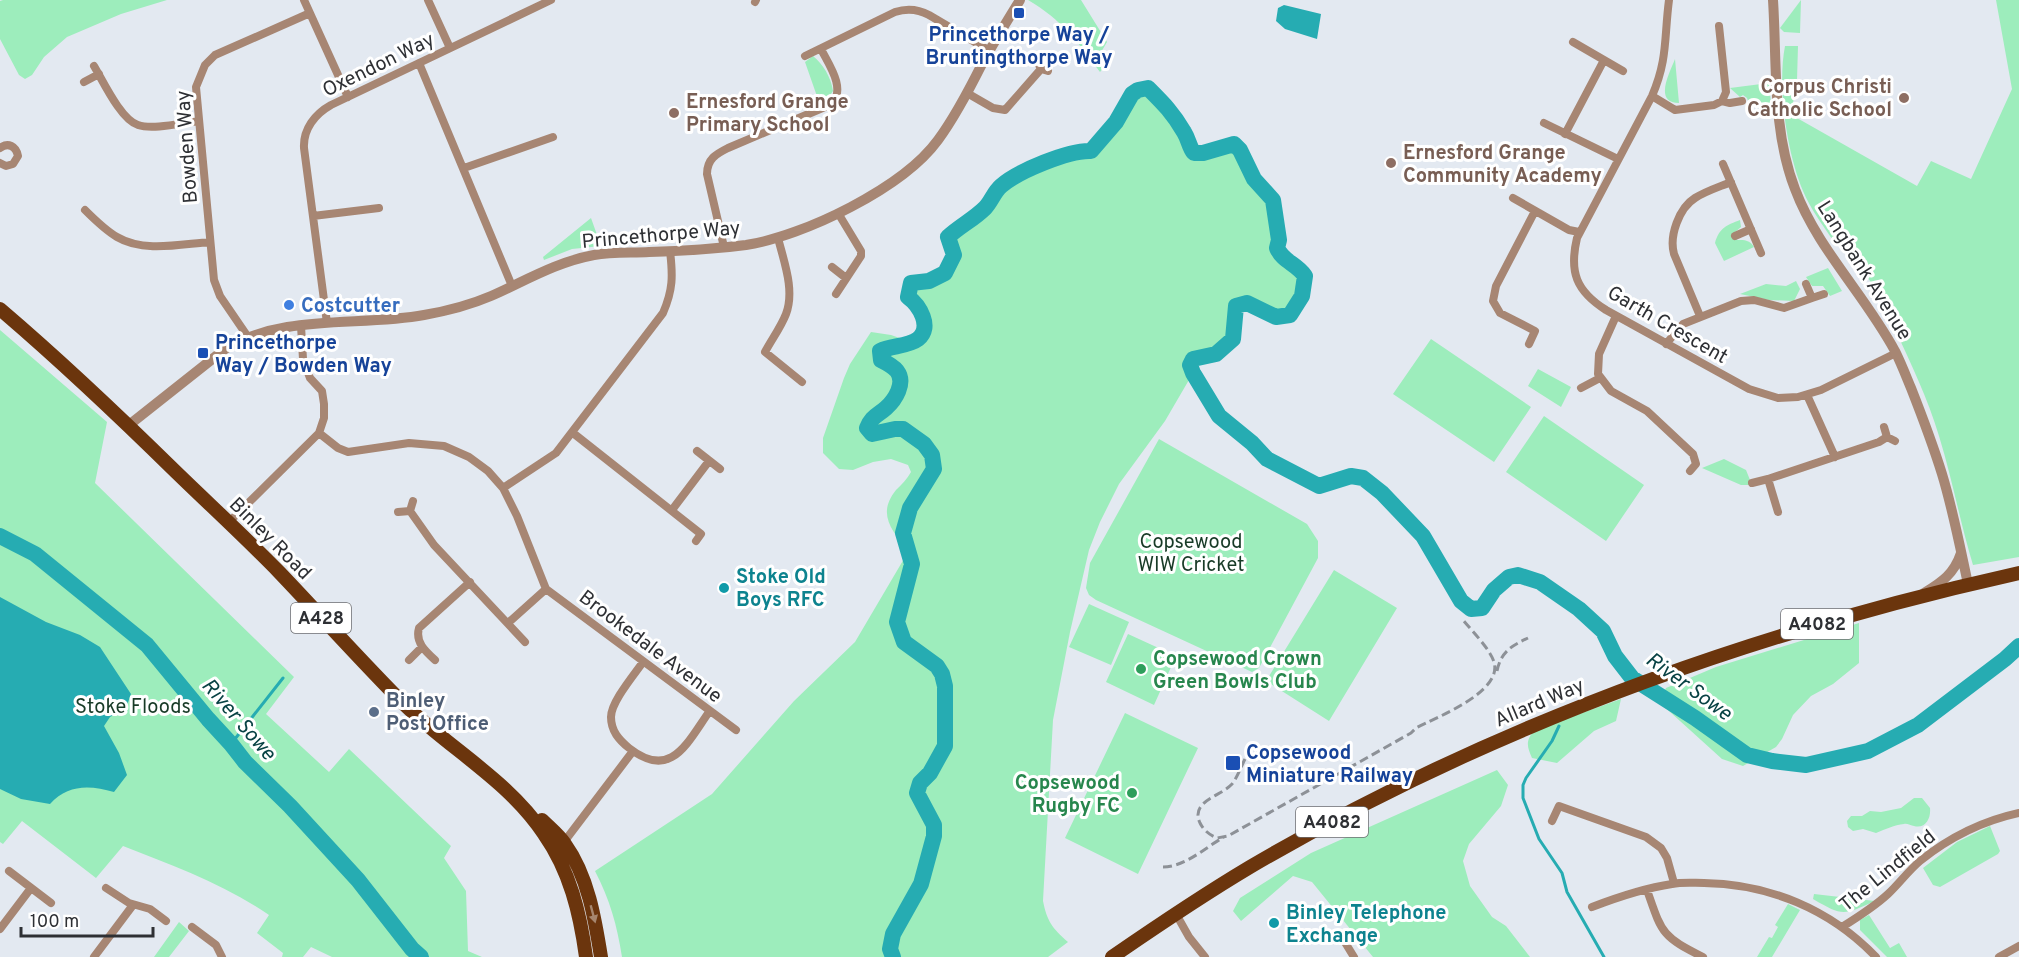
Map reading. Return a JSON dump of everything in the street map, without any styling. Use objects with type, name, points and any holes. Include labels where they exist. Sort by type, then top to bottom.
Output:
[{"type":"main road","name":"Binley Road","points":[[0,309],[129,425],[229,522],[407,707],[520,802],[549,841],[563,867],[578,908],[585,957]]},
{"type":"main road","name":"Allard Way","points":[[1112,957],[1248,868],[1313,832],[1423,776],[1526,728],[1668,672],[1839,618],[1918,596],[2019,573]]},
{"type":"main road","name":"A428","points":[[520,802],[564,842],[585,883],[596,924],[601,957]]},
{"type":"street","points":[[304,0],[348,97]]},
{"type":"street","points":[[428,0],[450,48]]},
{"type":"street","name":"Oxendon Way","points":[[327,323],[304,148],[304,137],[313,120],[321,111],[348,97],[551,0]]},
{"type":"street","name":"Princethorpe Way","points":[[129,425],[219,353],[248,337],[277,329],[301,326],[424,315],[477,301],[552,267],[600,254],[724,248],[778,238],[801,231],[896,181],[922,159],[938,141],[1020,0]]},
{"type":"street","name":"Garth Crescent","points":[[1669,0],[1663,67],[1652,96],[1579,232],[1573,262],[1576,278],[1593,301],[1616,316],[1757,393],[1785,399],[1807,395],[1896,353]]},
{"type":"street","name":"Langbank Avenue","points":[[1773,0],[1781,131],[1795,189],[1826,246],[1880,323],[1896,353],[1922,414],[1943,475],[1968,584]]},
{"type":"street","points":[[805,56],[895,12],[907,10],[920,11],[929,15],[990,51]]},
{"type":"street","name":"Bowden Way","points":[[248,337],[217,289],[214,280],[196,87],[199,76],[209,60],[223,50],[310,13]]},
{"type":"street","points":[[1652,96],[1675,110],[1714,105],[1722,100],[1726,92],[1719,26]]},
{"type":"street","points":[[1573,42],[1623,71]]},
{"type":"street","points":[[724,248],[707,174],[709,162],[728,148],[826,108],[834,102],[838,87],[821,49]]},
{"type":"street","points":[[1565,134],[1604,60]]},
{"type":"street","points":[[419,63],[512,286]]},
{"type":"street","points":[[967,93],[993,108],[1005,110],[1042,67]]},
{"type":"street","points":[[84,82],[96,70],[123,113],[133,123],[149,126],[198,121]]},
{"type":"street","points":[[1722,100],[1730,103],[1742,101]]},
{"type":"street","points":[[1544,123],[1618,159]]},
{"type":"street","points":[[464,168],[554,137]]},
{"type":"street","points":[[0,148],[10,145],[16,149],[18,156],[13,164],[6,166],[0,163]]},
{"type":"street","points":[[1723,164],[1761,253]]},
{"type":"street","points":[[1700,316],[1674,254],[1673,233],[1678,220],[1693,200],[1731,182]]},
{"type":"street","points":[[1513,198],[1569,230],[1579,232]]},
{"type":"street","points":[[313,216],[379,208]]},
{"type":"street","points":[[85,210],[115,236],[131,244],[152,247],[210,242]]},
{"type":"street","points":[[1529,344],[1536,331],[1500,313],[1493,301],[1496,286],[1535,211]]},
{"type":"street","points":[[836,294],[861,256],[861,251],[838,213]]},
{"type":"street","points":[[1735,236],[1751,229]]},
{"type":"street","points":[[778,238],[787,274],[789,300],[786,314],[765,352],[802,382]]},
{"type":"street","points":[[503,488],[556,453],[663,313],[671,295],[673,276],[670,251]]},
{"type":"street","points":[[832,267],[846,278]]},
{"type":"street","points":[[1806,284],[1812,298]]},
{"type":"street","points":[[1666,344],[1683,324],[1740,301],[1754,300],[1784,308],[1824,294]]},
{"type":"street","points":[[1616,316],[1597,360],[1600,378],[1611,391],[1647,411],[1693,454],[1695,464],[1690,471]]},
{"type":"street","points":[[229,522],[319,433],[324,418],[322,391],[310,378],[303,359],[301,326]]},
{"type":"street","points":[[1581,388],[1600,378]]},
{"type":"street","points":[[1807,395],[1836,457]]},
{"type":"street","points":[[1752,483],[1891,439],[1884,427]]},
{"type":"street","points":[[319,433],[338,448],[348,452],[409,443],[444,446],[469,457],[488,471],[503,488],[517,516],[546,589],[508,623]]},
{"type":"street","points":[[573,433],[701,534],[696,541]]},
{"type":"street","points":[[697,451],[720,469]]},
{"type":"street","points":[[672,510],[709,461]]},
{"type":"street","points":[[1768,479],[1778,512]]},
{"type":"street","points":[[410,511],[413,501]]},
{"type":"street","points":[[398,512],[410,511]]},
{"type":"street","points":[[410,511],[434,545],[525,642]]},
{"type":"street","points":[[1918,596],[1952,573],[1961,552]]},
{"type":"street","points":[[435,660],[422,647],[417,633],[422,624],[470,582]]},
{"type":"street","name":"Brookedale Avenue","points":[[546,589],[736,730]]},
{"type":"street","points":[[409,660],[422,647]]},
{"type":"street","points":[[643,662],[613,707],[611,717],[616,735],[633,751],[651,761],[669,759],[677,755],[709,712]]},
{"type":"street","points":[[549,841],[564,842],[633,751]]},
{"type":"street","points":[[1552,821],[1559,806],[1646,837],[1661,848],[1667,858],[1674,883]]},
{"type":"street","name":"The Lindfield","points":[[1842,927],[1873,906],[1917,864],[1945,843],[1981,823],[2019,813]]},
{"type":"street","points":[[9,871],[51,903]]},
{"type":"street","points":[[1592,907],[1622,896],[1674,883],[1715,883],[1759,888],[1802,904],[1842,927],[1876,957]]},
{"type":"street","points":[[0,929],[31,888]]},
{"type":"street","points":[[106,888],[133,905],[150,909],[166,921]]},
{"type":"street","points":[[1647,890],[1659,925],[1667,936],[1703,957]]},
{"type":"street","points":[[94,957],[133,905]]},
{"type":"street","points":[[1176,914],[1189,937],[1205,957]]},
{"type":"street","points":[[192,927],[216,945],[222,957]]},
{"type":"street","points":[[1346,944],[1354,957]]},
{"type":"street","points":[[1999,957],[2016,951]]},
{"type":"green space","points":[[167,0],[121,14],[67,37],[44,57],[32,75],[25,79],[19,75],[0,39],[0,1]]},
{"type":"green space","points":[[1028,0],[1081,0],[1107,42],[1100,54],[1107,63],[1100,72],[1060,23]]},
{"type":"green space","points":[[1801,0],[1800,33],[1784,32],[1780,28]]},
{"type":"green space","points":[[1996,0],[2019,0],[2019,557],[1973,565],[1935,422],[1907,355],[1876,290],[1850,255],[1856,250],[1843,231],[1832,239],[1813,210],[1797,176],[1785,120],[1782,81],[1785,46],[1798,46],[1797,80],[1792,109],[1797,118],[1917,186],[1931,161],[1971,179],[2012,89]]},
{"type":"green space","points":[[813,56],[826,71],[833,91],[829,97],[819,102],[805,62]]},
{"type":"green space","points":[[1675,59],[1679,103],[1671,102],[1665,93],[1667,79]]},
{"type":"green space","points":[[1769,83],[1771,104],[1750,106],[1747,98],[1743,95],[1740,97],[1730,88]]},
{"type":"green space","points":[[1148,88],[1176,119],[1194,153],[1203,153],[1234,144],[1240,150],[1253,178],[1273,200],[1279,240],[1277,248],[1305,276],[1302,296],[1290,315],[1276,317],[1247,303],[1236,306],[1233,339],[1216,354],[1193,360],[1190,365],[1193,373],[1165,421],[1119,484],[1089,550],[1053,720],[1043,901],[1051,924],[1068,942],[1048,957],[622,957],[612,913],[595,871],[712,794],[794,701],[855,642],[908,552],[892,530],[887,507],[896,490],[911,472],[908,465],[891,459],[873,462],[853,470],[839,469],[823,453],[823,438],[850,364],[871,332],[891,335],[911,342],[917,340],[923,333],[925,321],[915,302],[908,297],[911,283],[929,281],[945,273],[954,255],[948,237],[985,208],[1001,186],[1044,162],[1069,154],[1091,151],[1116,122],[1132,94]]},
{"type":"green space","points":[[591,218],[601,246],[572,249],[544,260],[543,257]]},
{"type":"green space","points":[[1740,220],[1741,227],[1734,233],[1737,240],[1747,241],[1754,247],[1724,261],[1715,243],[1724,228]]},
{"type":"green space","points":[[1828,268],[1842,291],[1830,296],[1823,286],[1812,286],[1806,277]]},
{"type":"green space","points":[[1796,281],[1800,289],[1794,301],[1769,300],[1740,294],[1766,284],[1786,286]]},
{"type":"green space","name":"Stoke Floods","points":[[0,330],[107,422],[95,483],[294,677],[266,714],[329,772],[349,749],[451,846],[444,858],[466,891],[468,951],[482,957],[332,957],[311,947],[303,957],[282,957],[283,953],[257,933],[269,915],[234,894],[180,868],[123,846],[96,878],[22,821],[3,844],[0,842]]},
{"type":"green space","points":[[1431,339],[1531,407],[1494,462],[1393,394]]},
{"type":"green space","points":[[1538,369],[1571,387],[1561,407],[1528,386]]},
{"type":"green space","points":[[1544,416],[1644,485],[1606,541],[1506,472]]},
{"type":"green space","name":"Copsewood WIW Cricket","points":[[1159,439],[1307,524],[1318,541],[1318,558],[1259,668],[1252,672],[1096,600],[1089,595],[1086,588],[1090,563]]},
{"type":"green space","points":[[1724,459],[1746,470],[1752,485],[1741,485],[1702,468]]},
{"type":"green space","points":[[1334,570],[1397,608],[1329,721],[1266,681]]},
{"type":"green space","points":[[1089,604],[1129,622],[1111,665],[1069,647]]},
{"type":"green space","points":[[1859,623],[1859,663],[1833,684],[1811,696],[1793,715],[1776,747],[1743,766],[1722,759],[1659,702],[1666,688],[1716,667]]},
{"type":"green space","name":"Copsewood Crown Green Bowls Club","points":[[1128,634],[1176,656],[1154,705],[1106,682]]},
{"type":"green space","points":[[1621,699],[1616,721],[1594,731],[1557,763],[1532,758],[1528,744],[1535,730]]},
{"type":"green space","name":"Copsewood Rugby FC","points":[[1125,713],[1198,748],[1138,874],[1065,838]]},
{"type":"green space","points":[[1497,770],[1508,785],[1501,806],[1469,844],[1463,861],[1470,886],[1492,917],[1506,926],[1530,957],[1373,957],[1312,882],[1293,876],[1241,921],[1233,911],[1240,898],[1311,853]]},
{"type":"green space","points":[[1914,798],[1922,798],[1930,808],[1929,819],[1922,826],[1905,824],[1876,833],[1863,829],[1853,831],[1848,827],[1847,821],[1851,816],[1862,816],[1870,811],[1881,812],[1901,808]]},
{"type":"green space","points":[[1990,826],[2000,851],[1998,854],[1940,887],[1933,885],[1923,868],[1957,842]]},
{"type":"green space","points":[[1814,894],[1875,901],[1844,912],[1831,909],[1813,899]]},
{"type":"green space","points":[[1788,904],[1800,910],[1772,957],[1757,957],[1769,937],[1772,938],[1778,927],[1775,925]]},
{"type":"green space","points":[[1869,915],[1890,948],[1899,943],[1907,957],[1887,957],[1860,930],[1860,920]]},
{"type":"green space","points":[[179,922],[189,931],[169,957],[154,957]]},
{"type":"water","points":[[1284,5],[1321,14],[1317,39],[1285,29],[1276,21],[1278,8]]},
{"type":"water","points":[[0,597],[100,647],[131,694],[126,708],[110,717],[104,726],[119,753],[127,775],[114,792],[88,787],[80,788],[64,793],[50,804],[21,799],[0,789]]},
{"type":"waterway","name":"River Sowe","points":[[893,957],[890,949],[893,934],[921,884],[934,836],[934,825],[917,793],[920,783],[930,773],[945,746],[945,686],[937,666],[904,642],[897,622],[912,564],[903,533],[910,508],[934,469],[932,455],[924,444],[903,429],[872,434],[867,428],[873,419],[893,401],[900,386],[897,371],[881,360],[880,351],[910,343],[922,334],[923,316],[908,297],[911,283],[929,281],[945,273],[954,255],[948,237],[985,208],[999,188],[1009,180],[1057,158],[1091,151],[1116,122],[1132,94],[1138,90],[1148,88],[1164,104],[1180,125],[1194,153],[1203,153],[1234,144],[1240,150],[1254,179],[1273,200],[1279,240],[1277,248],[1305,276],[1302,296],[1290,315],[1276,317],[1247,303],[1236,306],[1233,339],[1216,354],[1193,359],[1190,365],[1193,373],[1219,416],[1252,443],[1267,459],[1319,486],[1351,476],[1363,478],[1382,493],[1423,536],[1461,601],[1471,609],[1482,608],[1494,590],[1509,577],[1518,575],[1540,582],[1579,609],[1603,631],[1615,656],[1632,678],[1695,718],[1747,755],[1806,765],[1868,751],[1918,725],[2019,646]]},
{"type":"waterway","name":"River Sowe","points":[[0,536],[35,554],[147,645],[245,762],[290,806],[358,880],[412,949],[421,957]]},
{"type":"waterway","points":[[231,744],[283,678]]},
{"type":"waterway","points":[[1559,726],[1552,741],[1526,778],[1523,785],[1523,798],[1539,839],[1562,873],[1567,892],[1604,957]]},
{"type":"railway","points":[[1245,759],[1232,784],[1199,809],[1200,823],[1207,832],[1217,838],[1228,836],[1479,693],[1489,683],[1494,673],[1494,662],[1485,646],[1463,620]]},
{"type":"railway","points":[[1497,671],[1501,659],[1508,650],[1528,638]]},
{"type":"railway","points":[[1163,867],[1179,864],[1224,837]]},
{"type":"place","name":"Princethorpe Way / Bruntingthorpe Way","points":[[1019,13]]},
{"type":"place","name":"Corpus Christi Catholic School","points":[[1904,98]]},
{"type":"place","name":"Ernesford Grange Primary School","points":[[674,113]]},
{"type":"place","name":"Ernesford Grange Community Academy","points":[[1391,163]]},
{"type":"place","name":"Costcutter","points":[[289,305]]},
{"type":"place","name":"Princethorpe Way / Bowden Way","points":[[203,353]]},
{"type":"place","name":"Stoke Old Boys RFC","points":[[724,588]]},
{"type":"place","name":"Copsewood Crown Green Bowls Club","points":[[1141,669]]},
{"type":"place","name":"Binley Post Office","points":[[374,712]]},
{"type":"place","name":"Copsewood Miniature Railway","points":[[1233,763]]},
{"type":"place","name":"Copsewood Rugby FC","points":[[1132,793]]},
{"type":"place","name":"Binley Telephone Exchange","points":[[1274,923]]}]
